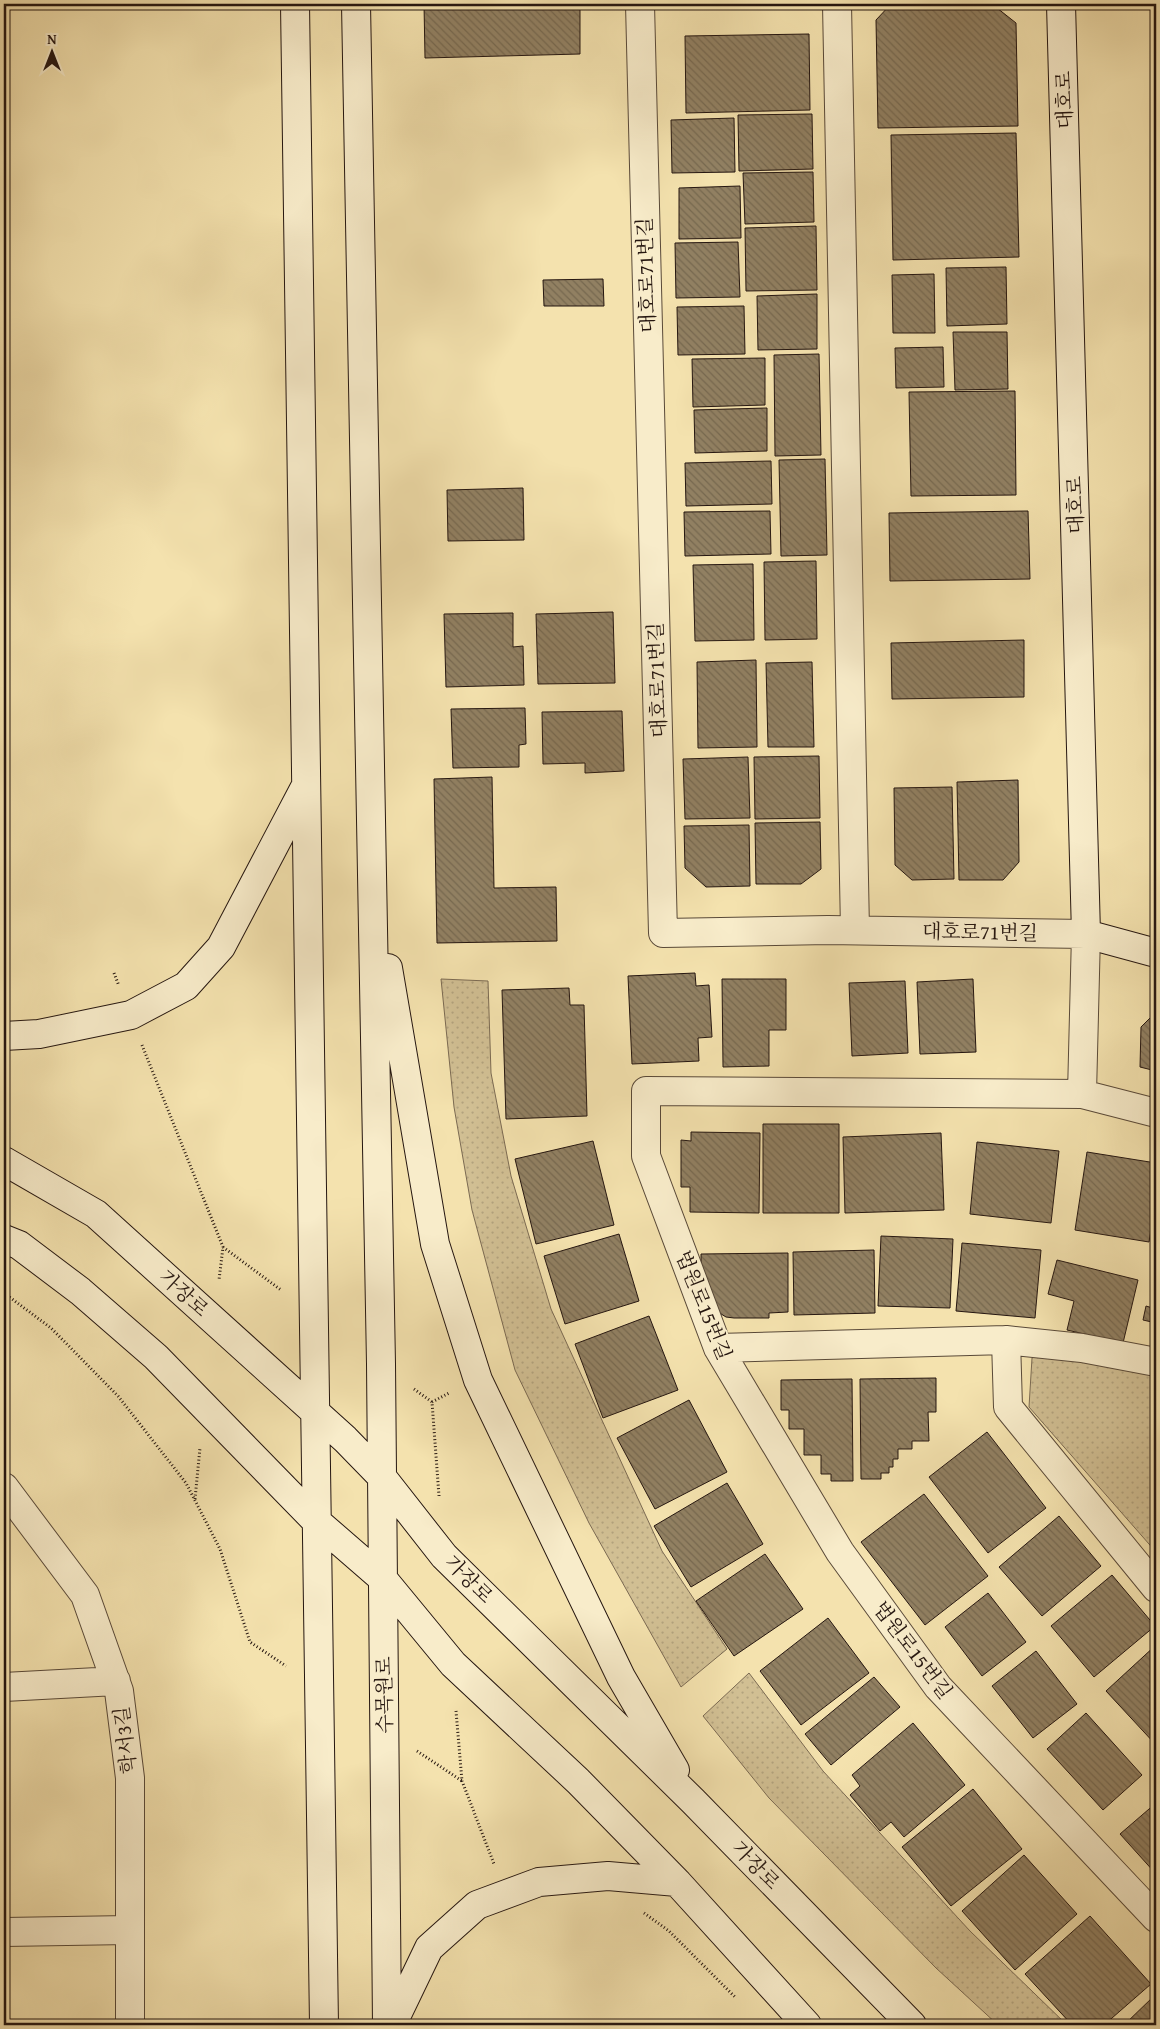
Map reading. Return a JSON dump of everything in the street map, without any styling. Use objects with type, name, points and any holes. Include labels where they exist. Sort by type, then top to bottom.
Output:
[{"type":"street","points":[[295,4],[315,1520],[324,2025]]},
{"type":"street","points":[[356,4],[372,880],[435,1244],[478,1380],[621,1677],[693,1801]]},
{"type":"street","name":"대호로71번길","points":[[640,4],[663,933],[855,930],[1086,934]]},
{"type":"street","points":[[837,4],[855,930]]},
{"type":"street","name":"대호로","points":[[1061,4],[1086,934],[1082,1094]]},
{"type":"street","points":[[4,1036],[39,1034],[131,1015],[186,986],[221,947],[305,788]]},
{"type":"street","name":"수목원로","points":[[372,880],[381,1364],[387,2025]]},
{"type":"street","points":[[1086,934],[1156,953]]},
{"type":"street","name":"법원로15번길","points":[[1156,1114],[1082,1094],[646,1091],[646,1156],[718,1348],[840,1552],[938,1687],[1156,1918]]},
{"type":"street","name":"가장로","points":[[4,1161],[96,1214],[345,1439],[382,1477],[444,1556],[693,1801],[912,2025]]},
{"type":"street","points":[[4,1239],[19,1245],[80,1290],[156,1357],[315,1520],[383,1579],[453,1664],[578,1781],[677,1882],[807,2025]]},
{"type":"street","points":[[718,1348],[1006,1340],[1082,1348],[1156,1362]]},
{"type":"street","points":[[1006,1340],[1008,1408],[1156,1588]]},
{"type":"street","name":"학서3길","points":[[4,1487],[85,1595],[119,1691],[130,1778],[130,2025]]},
{"type":"street","points":[[4,1687],[116,1682]]},
{"type":"street","points":[[392,2025],[430,1948],[477,1905],[539,1882],[608,1876],[677,1882]]},
{"type":"street","points":[[4,1932],[129,1930]]},
{"type":"path","points":[[114,973],[223,1247]]},
{"type":"path","points":[[4,1293],[51,1328],[118,1396],[186,1483],[220,1549],[250,1642]]},
{"type":"path","points":[[462,1781],[506,1894]]},
{"type":"path","points":[[641,1910],[669,1931],[736,1998]]},
{"type":"shaded area","points":[[441,979],[488,981],[491,1073],[511,1176],[551,1309],[662,1551],[727,1649],[681,1687],[589,1523],[515,1370],[472,1210],[454,1107]]},
{"type":"shaded area","points":[[1042,1353],[1156,1374],[1156,1552],[1029,1407],[1032,1358]]},
{"type":"shaded area","points":[[749,1673],[823,1771],[970,1931],[1067,2025],[998,2025],[936,1968],[769,1798],[703,1716]]},
{"type":"building","points":[[424,4],[580,4],[580,54],[425,58]]},
{"type":"building","points":[[891,4],[992,4],[1016,23],[1018,126],[878,128],[876,20]]},
{"type":"building","points":[[809,34],[810,110],[686,113],[685,36]]},
{"type":"building","points":[[812,114],[813,169],[739,171],[738,115]]},
{"type":"building","points":[[734,118],[735,172],[672,173],[671,120]]},
{"type":"building","points":[[1016,133],[1019,257],[893,260],[891,135]]},
{"type":"building","points":[[813,172],[814,222],[745,224],[743,173]]},
{"type":"building","points":[[740,186],[741,238],[679,239],[679,188]]},
{"type":"building","points":[[816,226],[817,290],[746,291],[745,228]]},
{"type":"building","points":[[738,242],[740,297],[676,298],[675,243]]},
{"type":"building","points":[[1006,267],[1007,324],[947,326],[946,268]]},
{"type":"building","points":[[934,274],[935,333],[893,333],[892,275]]},
{"type":"building","points":[[603,279],[604,306],[544,306],[543,280]]},
{"type":"building","points":[[817,294],[817,349],[758,350],[757,296]]},
{"type":"building","points":[[744,306],[745,354],[678,355],[677,307]]},
{"type":"building","points":[[953,332],[1007,332],[1008,389],[955,390]]},
{"type":"building","points":[[943,347],[944,387],[896,388],[895,348]]},
{"type":"building","points":[[819,354],[821,455],[775,456],[774,355]]},
{"type":"building","points":[[765,358],[765,405],[693,407],[692,359]]},
{"type":"building","points":[[1015,391],[1016,495],[911,496],[909,392]]},
{"type":"building","points":[[767,408],[767,451],[695,453],[694,410]]},
{"type":"building","points":[[825,459],[827,555],[781,556],[779,460]]},
{"type":"building","points":[[771,461],[772,504],[686,506],[685,463]]},
{"type":"building","points":[[523,488],[524,540],[448,541],[447,490]]},
{"type":"building","points":[[770,511],[771,554],[685,556],[684,512]]},
{"type":"building","points":[[1028,511],[1030,579],[890,581],[889,513]]},
{"type":"building","points":[[816,561],[817,639],[765,640],[764,562]]},
{"type":"building","points":[[753,564],[754,640],[695,641],[693,565]]},
{"type":"building","points":[[613,612],[615,683],[538,684],[536,614]]},
{"type":"building","points":[[513,613],[513,647],[523,646],[524,685],[446,687],[444,614]]},
{"type":"building","points":[[1024,640],[1024,697],[892,699],[891,643]]},
{"type":"building","points":[[756,660],[757,747],[698,748],[697,662]]},
{"type":"building","points":[[812,662],[814,747],[768,747],[766,663]]},
{"type":"building","points":[[525,708],[526,744],[519,745],[519,767],[453,768],[451,709]]},
{"type":"building","points":[[622,711],[624,771],[585,773],[585,763],[543,764],[542,712]]},
{"type":"building","points":[[819,756],[820,818],[755,819],[754,757]]},
{"type":"building","points":[[748,757],[750,818],[685,819],[683,759]]},
{"type":"building","points":[[492,777],[494,888],[556,887],[557,941],[437,943],[434,779]]},
{"type":"building","points":[[1018,780],[1019,862],[1003,880],[959,880],[957,782]]},
{"type":"building","points":[[952,787],[954,879],[912,880],[895,865],[894,788]]},
{"type":"building","points":[[820,822],[821,869],[801,884],[756,884],[755,823]]},
{"type":"building","points":[[749,825],[750,886],[706,887],[685,868],[684,826]]},
{"type":"building","points":[[695,973],[696,986],[709,985],[712,1037],[698,1038],[699,1061],[632,1064],[628,976]]},
{"type":"building","points":[[722,979],[786,979],[786,1030],[769,1030],[769,1066],[723,1067]]},
{"type":"building","points":[[973,979],[976,1052],[920,1054],[917,982]]},
{"type":"building","points":[[905,981],[908,1053],[852,1056],[849,983]]},
{"type":"building","points":[[569,988],[570,1005],[584,1005],[587,1116],[506,1119],[502,990]]},
{"type":"building","points":[[1156,1012],[1156,1071],[1140,1067],[1141,1027]]},
{"type":"building","points":[[763,1124],[839,1124],[839,1213],[763,1213]]},
{"type":"building","points":[[691,1132],[760,1133],[759,1213],[690,1212],[690,1187],[681,1187],[681,1140],[691,1141]]},
{"type":"building","points":[[941,1133],[944,1210],[845,1213],[843,1137]]},
{"type":"building","points":[[593,1141],[614,1225],[536,1244],[515,1159]]},
{"type":"building","points":[[977,1142],[1059,1151],[1051,1223],[970,1214]]},
{"type":"building","points":[[1087,1152],[1156,1163],[1156,1198],[1149,1242],[1075,1230]]},
{"type":"building","points":[[619,1234],[639,1301],[565,1324],[544,1256]]},
{"type":"building","points":[[881,1236],[953,1239],[950,1308],[878,1306]]},
{"type":"building","points":[[962,1243],[1041,1250],[1035,1318],[956,1311]]},
{"type":"building","points":[[874,1250],[875,1313],[794,1315],[793,1252]]},
{"type":"building","points":[[788,1253],[788,1312],[769,1313],[769,1318],[734,1318],[726,1317],[713,1309],[701,1282],[701,1254]]},
{"type":"building","points":[[1057,1260],[1138,1280],[1123,1343],[1067,1330],[1074,1301],[1048,1294]]},
{"type":"building","points":[[1146,1306],[1156,1309],[1156,1323],[1143,1320]]},
{"type":"building","points":[[649,1316],[678,1390],[603,1418],[575,1344]]},
{"type":"building","points":[[936,1378],[936,1412],[928,1412],[929,1441],[912,1441],[912,1449],[898,1449],[898,1459],[893,1459],[893,1467],[889,1467],[889,1473],[881,1473],[881,1479],[861,1479],[860,1379]]},
{"type":"building","points":[[852,1379],[853,1481],[831,1481],[831,1474],[821,1474],[821,1455],[804,1455],[804,1429],[789,1429],[789,1410],[781,1410],[781,1380]]},
{"type":"building","points":[[689,1400],[727,1472],[655,1509],[617,1438]]},
{"type":"building","points":[[987,1432],[1046,1508],[988,1553],[929,1477]]},
{"type":"building","points":[[727,1483],[763,1544],[691,1587],[654,1526]]},
{"type":"building","points":[[924,1494],[988,1576],[925,1625],[861,1542]]},
{"type":"building","points":[[1059,1516],[1101,1566],[1042,1616],[999,1567]]},
{"type":"building","points":[[765,1554],[803,1609],[734,1656],[696,1601]]},
{"type":"building","points":[[1112,1575],[1155,1626],[1094,1677],[1051,1626]]},
{"type":"building","points":[[988,1593],[1026,1642],[982,1676],[945,1627]]},
{"type":"building","points":[[828,1618],[869,1673],[801,1725],[760,1671]]},
{"type":"building","points":[[1156,1645],[1156,1745],[1106,1691]]},
{"type":"building","points":[[1036,1651],[1077,1704],[1033,1738],[992,1686]]},
{"type":"building","points":[[874,1677],[900,1707],[831,1765],[805,1734]]},
{"type":"building","points":[[1086,1713],[1142,1775],[1103,1810],[1047,1749]]},
{"type":"building","points":[[913,1723],[965,1785],[904,1837],[891,1822],[880,1831],[850,1795],[860,1786],[852,1775]]},
{"type":"building","points":[[973,1789],[1022,1849],[951,1906],[902,1847]]},
{"type":"building","points":[[1156,1803],[1156,1874],[1120,1834]]},
{"type":"building","points":[[1024,1855],[1077,1914],[1015,1970],[962,1911]]},
{"type":"building","points":[[1090,1916],[1151,1984],[1104,2025],[1072,2025],[1025,1974]]},
{"type":"building","points":[[1154,1996],[1156,1998],[1156,2025],[1124,2025]]}]
